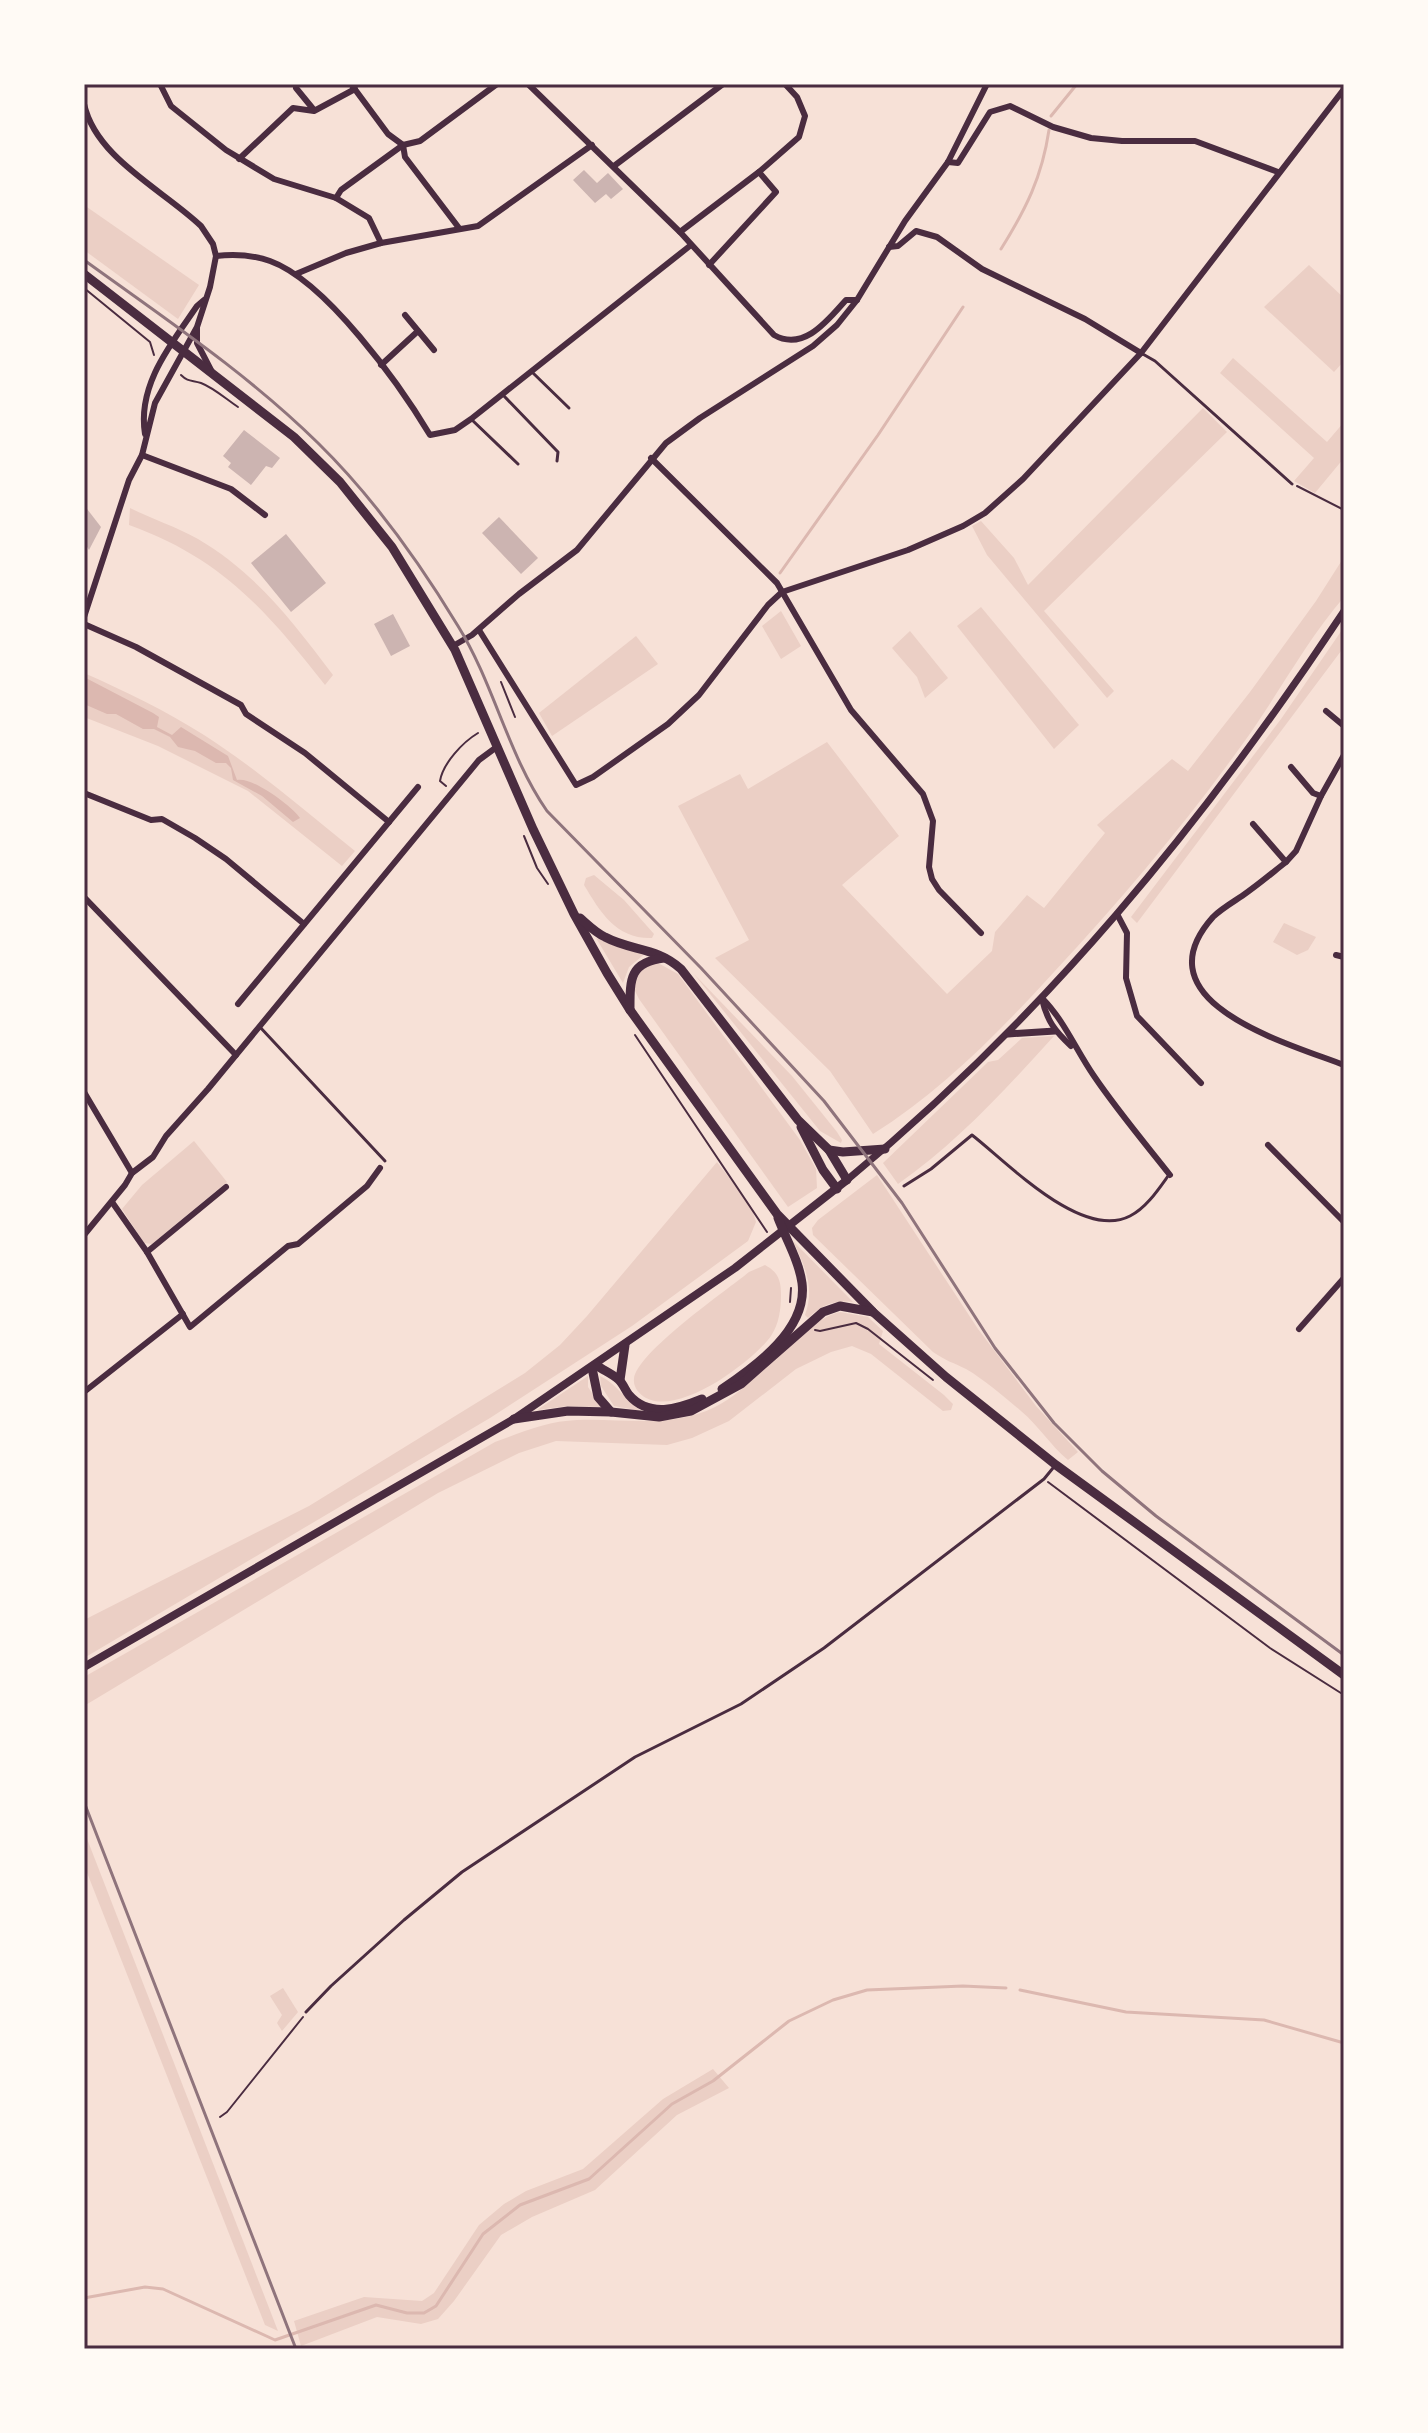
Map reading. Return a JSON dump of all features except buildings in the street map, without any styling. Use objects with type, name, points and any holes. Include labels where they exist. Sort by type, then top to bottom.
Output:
[{"type":"main road","points":[[84,274],[277,422],[340,482],[392,547],[454,648],[494,748],[574,914],[630,1010],[777,1214],[873,1312],[946,1377],[1056,1465],[1344,1675]]},
{"type":"main road","points":[[84,1667],[514,1419],[594,1367],[758,1251],[847,1180],[829,1150],[798,1120],[681,969],[646,949],[604,937],[574,914]]},
{"type":"main road","points":[[630,1010],[633,974],[643,963],[665,958]]},
{"type":"main road","points":[[798,1120],[823,1170],[837,1189]]},
{"type":"main road","points":[[829,1150],[885,1149]]},
{"type":"main road","points":[[594,1367],[620,1380],[627,1393],[645,1407],[677,1409],[721,1390],[776,1344],[794,1322],[802,1300],[798,1266],[777,1214]]},
{"type":"main road","points":[[514,1419],[568,1411],[659,1417],[691,1411],[741,1384],[823,1312],[840,1306],[873,1312]]},
{"type":"main road","points":[[620,1380],[625,1345]]},
{"type":"main road","points":[[594,1367],[598,1397],[611,1412]]},
{"type":"street","points":[[160,84],[171,106],[239,159],[274,179],[336,198],[369,218],[381,243]]},
{"type":"street","points":[[336,198],[341,190],[403,145],[420,141],[497,84]]},
{"type":"street","points":[[528,84],[680,232],[774,335],[783,340],[801,339],[825,323],[846,300],[857,300]]},
{"type":"street","points":[[614,166],[723,84]]},
{"type":"street","points":[[680,232],[799,137],[805,116],[797,97],[785,84]]},
{"type":"street","points":[[454,648],[577,550],[666,443],[813,346],[837,325],[857,300],[889,247],[948,162],[987,84]]},
{"type":"street","points":[[239,159],[293,108],[314,111],[353,86],[388,134],[403,145],[405,157],[459,228]]},
{"type":"street","points":[[296,88],[314,111]]},
{"type":"street","points":[[479,630],[576,785],[604,769],[668,724],[699,695],[768,605],[782,592],[908,550],[963,526],[985,513],[1023,479],[1141,353],[1344,89]]},
{"type":"street","points":[[84,104],[99,140],[201,226],[213,244],[215,270],[197,327],[197,343],[212,372]]},
{"type":"street","points":[[948,162],[958,163],[983,120],[1003,106],[1017,108],[1050,126],[1091,138],[1195,141],[1278,172]]},
{"type":"street","points":[[296,274],[346,253],[381,243],[478,226],[592,145]]},
{"type":"street","points":[[709,265],[776,192],[759,172]]},
{"type":"street","points":[[889,247],[898,246],[916,231],[931,234],[982,269],[1085,319],[1141,353]]},
{"type":"street","points":[[216,256],[235,254],[270,261],[296,274],[328,302],[381,365],[430,435],[455,430],[471,419],[691,245]]},
{"type":"street","points":[[145,437],[142,421],[144,403],[161,359],[204,300]]},
{"type":"street","points":[[405,315],[434,350]]},
{"type":"street","points":[[84,617],[129,480],[142,455],[155,403],[197,327]]},
{"type":"street","points":[[381,365],[418,331]]},
{"type":"street","points":[[142,455],[231,489],[265,515]]},
{"type":"street","points":[[651,458],[777,583],[851,710],[923,794],[933,821],[929,867],[932,879],[981,933]]},
{"type":"street","points":[[847,1180],[885,1149],[1008,1034],[1117,914],[1241,762],[1344,611]]},
{"type":"street","points":[[84,624],[136,647],[241,705],[246,714],[305,753],[389,822]]},
{"type":"street","points":[[1326,711],[1344,726]]},
{"type":"street","points":[[84,1235],[132,1173],[153,1157],[166,1136],[453,791],[494,748]]},
{"type":"street","points":[[1344,755],[1296,851],[1286,862],[1214,915],[1195,943],[1192,974],[1201,991],[1235,1021],[1344,1065]]},
{"type":"street","points":[[1291,767],[1313,793],[1321,796]]},
{"type":"street","points":[[238,1004],[418,787]]},
{"type":"street","points":[[84,793],[151,820],[162,819],[195,838],[226,859],[304,924]]},
{"type":"street","points":[[1253,824],[1286,862]]},
{"type":"street","points":[[84,897],[236,1055]]},
{"type":"street","points":[[1117,914],[1127,933],[1126,978],[1137,1016],[1201,1083]]},
{"type":"street","points":[[1042,998],[1046,1018],[1077,1051]]},
{"type":"street","points":[[1042,998],[1056,1012],[1100,1085],[1170,1175]]},
{"type":"street","points":[[1008,1034],[1055,1031]]},
{"type":"street","points":[[84,1093],[132,1173]]},
{"type":"street","points":[[1268,1145],[1344,1222]]},
{"type":"street","points":[[112,1202],[147,1252],[190,1327],[288,1246],[298,1244],[367,1186],[380,1168]]},
{"type":"street","points":[[147,1252],[226,1187]]},
{"type":"street","points":[[1299,1329],[1344,1278]]},
{"type":"street","points":[[84,1392],[183,1314]]},
{"type":"lane","points":[[1141,353],[1155,361],[1292,484]]},
{"type":"lane","points":[[530,371],[569,408]]},
{"type":"lane","points":[[501,394],[558,452],[557,461]]},
{"type":"lane","points":[[471,419],[518,464]]},
{"type":"lane","points":[[259,1026],[339,1108],[385,1161]]},
{"type":"lane","points":[[904,1186],[931,1169],[972,1135],[1064,1208],[1090,1221],[1109,1222],[1128,1217],[1141,1208],[1170,1175]]},
{"type":"lane","points":[[306,2012],[397,1926],[462,1872],[635,1757],[741,1704],[801,1664],[1044,1479],[1056,1465]]},
{"type":"path","points":[[84,288],[150,342],[154,355],[161,359]]},
{"type":"path","points":[[173,367],[188,381],[201,383],[238,407]]},
{"type":"path","points":[[1292,484],[1344,510]]},
{"type":"path","points":[[497,672],[515,717]]},
{"type":"path","points":[[480,728],[494,748]]},
{"type":"path","points":[[453,791],[440,781],[441,772],[466,740],[478,733]]},
{"type":"path","points":[[1044,1479],[1270,1648],[1344,1695]]},
{"type":"path","points":[[220,2117],[306,2012]]},
{"type":"shaded area","points":[[84,205],[199,285],[178,319],[84,250]]},
{"type":"shaded area","points":[[1309,265],[1344,298],[1344,361],[1334,372],[1264,307]]},
{"type":"shaded area","points":[[1233,358],[1327,442],[1344,422],[1344,458],[1315,493],[1294,481],[1314,458],[1220,373]]},
{"type":"shaded area","points":[[1203,408],[1227,432],[1044,611],[1114,691],[1107,698],[987,555],[972,526],[981,521],[1014,558],[1028,585]]},
{"type":"shaded area","points":[[130,508],[198,539],[256,583],[333,675],[325,685],[282,633],[239,589],[190,553],[129,525]]},
{"type":"shaded area","points":[[1344,557],[1344,597],[1222,772],[1129,889],[991,1038],[923,1099],[873,1134],[830,1071],[715,958],[749,940],[678,806],[740,774],[748,789],[827,742],[899,836],[842,885],[947,994],[992,951],[995,932],[1027,895],[1044,908],[1105,833],[1097,825],[1172,759],[1188,771],[1250,692]]},
{"type":"shaded area","points":[[981,607],[1079,725],[1054,749],[957,626]]},
{"type":"shaded area","points":[[781,611],[801,646],[781,659],[762,626]]},
{"type":"shaded area","points":[[1344,627],[1344,647],[1137,923],[1131,917],[1281,719]]},
{"type":"shaded area","points":[[910,631],[948,678],[925,698],[917,677],[892,648]]},
{"type":"shaded area","points":[[636,636],[658,664],[552,736],[539,713]]},
{"type":"shaded area","points":[[84,673],[175,718],[224,748],[355,851],[342,866],[248,791],[158,746],[84,717]]},
{"type":"shaded area","points":[[84,677],[159,717],[157,727],[172,735],[181,727],[228,756],[237,780],[261,787],[300,818],[293,822],[262,796],[233,780],[231,768],[226,763],[216,763],[195,751],[178,747],[170,737],[154,729],[143,729],[116,714],[107,714],[84,704]]},
{"type":"shaded area","points":[[594,875],[624,900],[654,934],[652,938],[629,934],[611,922],[584,885],[586,878]]},
{"type":"shaded area","points":[[1284,923],[1316,937],[1308,950],[1297,955],[1273,942]]},
{"type":"shaded area","points":[[596,938],[615,946],[647,952],[629,967],[623,983]]},
{"type":"shaded area","points":[[658,963],[678,974],[800,1140],[816,1169],[817,1188],[788,1207],[639,999],[634,989],[638,974]]},
{"type":"shaded area","points":[[694,974],[792,1076],[837,1132],[841,1143],[820,1131]]},
{"type":"shaded area","points":[[1054,1036],[961,1133],[898,1184],[883,1163],[988,1062],[998,1060],[1022,1038]]},
{"type":"shaded area","points":[[194,1141],[227,1182],[152,1244],[144,1243],[122,1209],[142,1185]]},
{"type":"shaded area","points":[[717,1162],[751,1206],[756,1222],[748,1241],[632,1326],[490,1418],[84,1658],[84,1620],[309,1506],[525,1373],[560,1345],[587,1316]]},
{"type":"shaded area","points":[[877,1175],[978,1329],[1036,1406],[1078,1452],[1068,1460],[1027,1417],[994,1389],[966,1369],[933,1352],[813,1235],[812,1228],[818,1220]]},
{"type":"shaded area","points":[[793,1241],[853,1302],[834,1303],[808,1318],[805,1315],[809,1286]]},
{"type":"shaded area","points":[[765,1265],[778,1277],[781,1300],[776,1326],[762,1347],[714,1384],[677,1400],[660,1402],[641,1394],[634,1379],[639,1368],[665,1338],[749,1272]]},
{"type":"shaded area","points":[[840,1312],[868,1317],[883,1331],[879,1344],[944,1395],[953,1404],[951,1410],[943,1411],[871,1354],[852,1346],[831,1352],[796,1369],[729,1421],[692,1438],[667,1445],[556,1441],[519,1453],[438,1493],[84,1706],[84,1677],[495,1442],[556,1422],[647,1421],[698,1414],[731,1398],[810,1327]]},
{"type":"shaded area","points":[[588,1376],[588,1387],[601,1407],[568,1406],[537,1410]]},
{"type":"shaded area","points":[[600,1376],[641,1411],[614,1406],[601,1386]]},
{"type":"shaded area","points":[[84,1831],[278,2331],[265,2325],[84,1865]]},
{"type":"shaded area","points":[[283,1988],[298,2012],[282,2031],[277,2023],[282,2015],[270,1996]]},
{"type":"shaded area","points":[[713,2069],[729,2088],[677,2115],[595,2190],[532,2217],[501,2235],[438,2319],[421,2324],[377,2317],[301,2346],[294,2321],[364,2297],[422,2301],[434,2293],[479,2225],[504,2204],[526,2191],[583,2169],[663,2099]]},
{"type":"waterway","points":[[1051,116],[1077,84]]},
{"type":"waterway","points":[[1001,249],[1032,192],[1049,130]]},
{"type":"waterway","points":[[780,573],[878,435],[963,307]]},
{"type":"waterway","points":[[84,2298],[145,2287],[163,2289],[275,2340],[376,2305],[407,2313],[424,2313],[436,2306],[483,2234],[520,2205],[589,2179],[672,2104],[713,2081],[789,2021],[833,2000],[867,1990],[963,1986],[1006,1988]]},
{"type":"waterway","points":[[1020,1990],[1126,2012],[1264,2020],[1344,2043]]},
{"type":"railway","points":[[84,260],[263,393],[318,443],[376,507],[411,553],[471,648],[522,767],[547,811],[701,968],[824,1101],[902,1203],[995,1348],[1054,1423],[1102,1471],[1156,1516],[1344,1655]]},
{"type":"railway","points":[[84,1802],[296,2349]]}]
